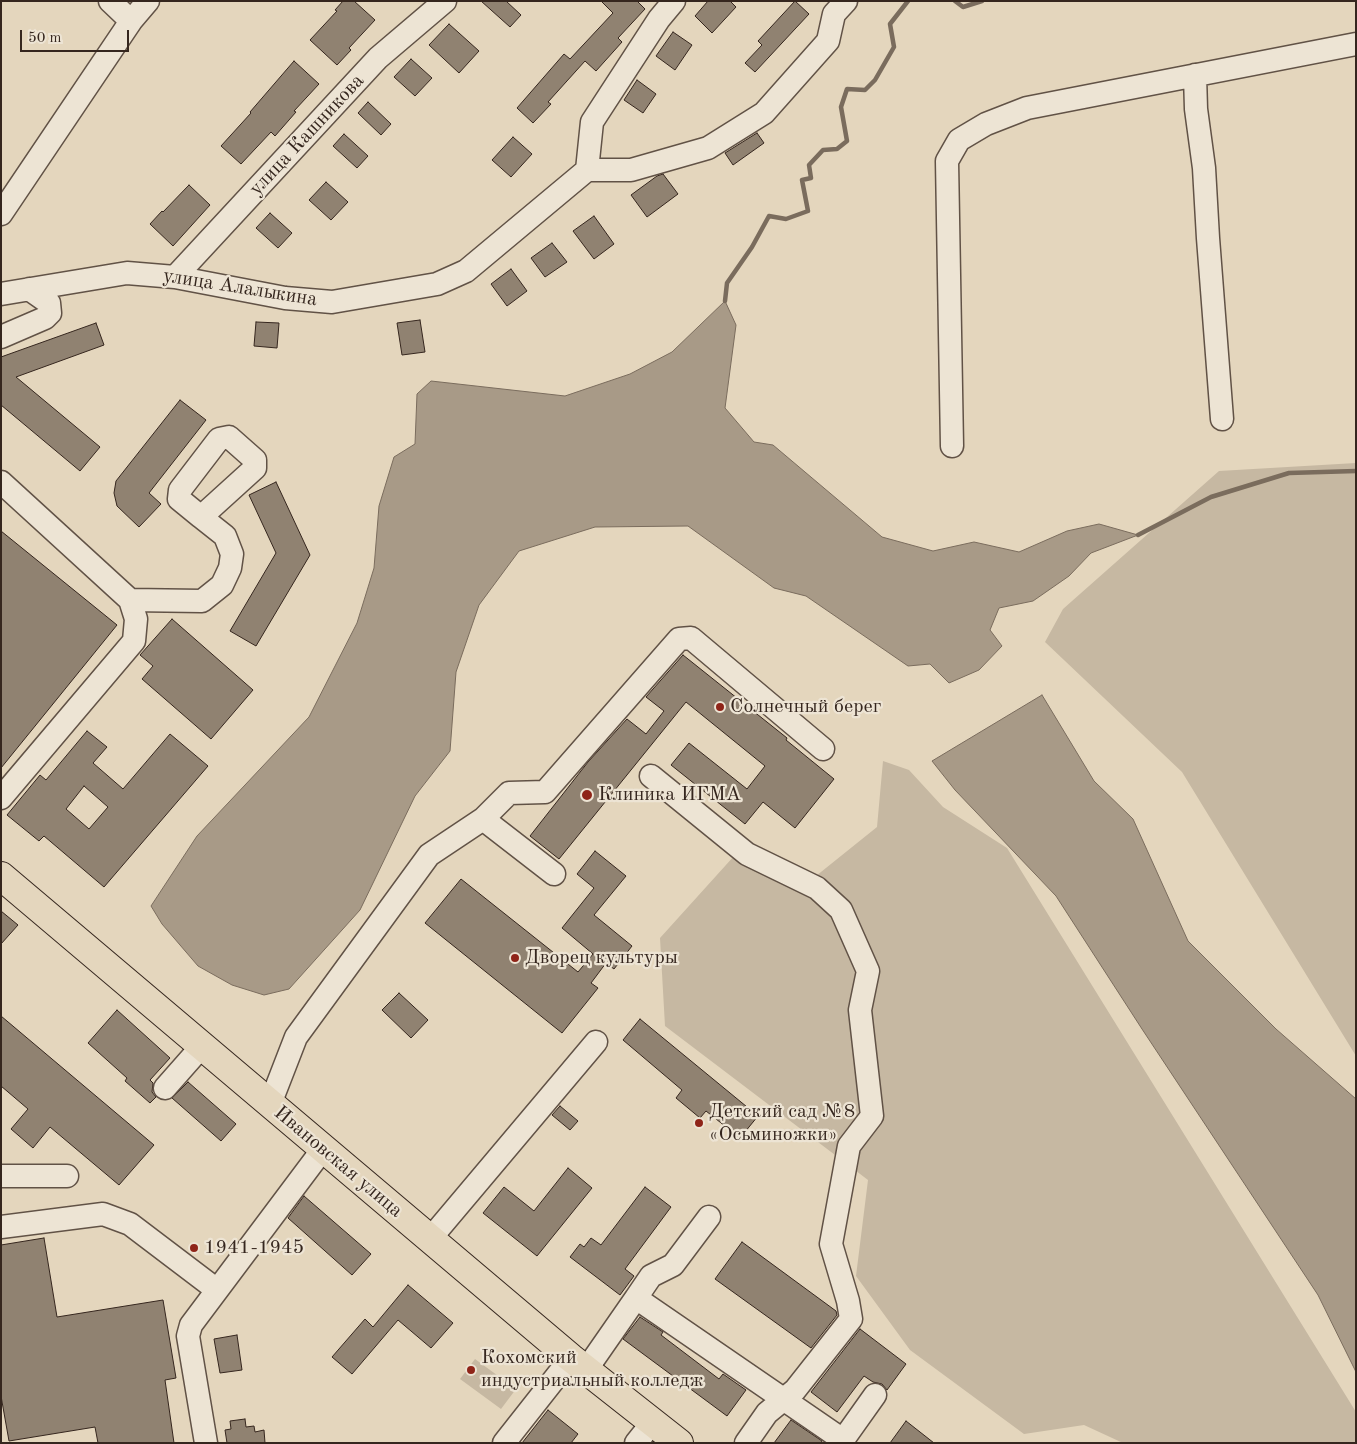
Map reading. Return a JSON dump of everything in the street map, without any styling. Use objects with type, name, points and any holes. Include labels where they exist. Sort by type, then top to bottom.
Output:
[{"type":"main road","name":"Ивановская улица","points":[[1,876],[578,1364],[644,1433],[679,1443]]},
{"type":"street","points":[[110,1],[131,21]]},
{"type":"street","points":[[1,214],[131,21],[148,1]]},
{"type":"street","name":"улица Кашникова","points":[[175,276],[378,58],[445,1]]},
{"type":"street","points":[[674,1],[659,19],[592,122],[587,170],[631,170],[708,148],[764,113],[828,41],[833,5]]},
{"type":"street","points":[[952,446],[947,161],[960,140],[986,124],[1027,108],[1356,44]]},
{"type":"street","points":[[1194,75],[1196,109],[1204,168],[1222,419]]},
{"type":"street","name":"улица Алалыкина","points":[[1,294],[127,273],[175,276],[285,298],[332,302],[437,284],[466,271],[587,170]]},
{"type":"street","points":[[1,337],[45,318],[50,313],[49,304],[30,289]]},
{"type":"street","points":[[1,482],[130,600],[136,619],[134,641],[1,798]]},
{"type":"street","points":[[130,600],[202,601],[222,585],[230,568],[232,554],[225,536],[201,516]]},
{"type":"street","points":[[270,1104],[296,1037],[429,855],[483,819],[509,793],[545,792],[679,639],[692,638],[823,749]]},
{"type":"street","points":[[651,776],[747,854],[817,888],[841,910],[868,971],[860,1010],[872,1116],[849,1146],[830,1244],[848,1301],[851,1318],[795,1390],[767,1413],[746,1443]]},
{"type":"street","points":[[483,819],[554,874]]},
{"type":"street","points":[[430,1239],[596,1042]]},
{"type":"street","points":[[166,1088],[202,1046]]},
{"type":"street","points":[[206,1443],[188,1336],[191,1325],[323,1149]]},
{"type":"street","points":[[1,1176],[67,1176]]},
{"type":"street","points":[[1,1227],[103,1214],[130,1224],[217,1290]]},
{"type":"street","points":[[504,1443],[578,1364],[636,1298],[651,1276],[673,1265],[709,1217]]},
{"type":"street","points":[[636,1298],[783,1400],[792,1404],[842,1442],[875,1395]]},
{"type":"shaded area","points":[[725,301],[736,325],[725,408],[754,442],[773,445],[882,537],[933,551],[974,542],[1019,552],[1067,531],[1099,524],[1138,535],[1091,553],[1069,576],[1033,601],[999,608],[990,630],[1002,646],[979,670],[949,683],[930,664],[908,666],[806,596],[774,588],[688,526],[595,527],[519,551],[479,605],[456,672],[450,751],[415,796],[360,910],[289,989],[264,995],[232,985],[198,966],[162,924],[151,906],[197,836],[309,717],[357,623],[374,568],[379,506],[394,457],[415,444],[417,394],[431,381],[565,396],[630,374],[672,352]]},
{"type":"shaded area","points":[[1356,463],[1356,1056],[1182,772],[1045,642],[1063,609],[1219,471]]},
{"type":"shaded area","points":[[1042,695],[1094,781],[1133,819],[1188,941],[1276,1029],[1356,1099],[1356,1372],[1318,1295],[1056,896],[955,790],[932,761]]},
{"type":"shaded area","points":[[883,761],[909,770],[943,807],[1007,848],[1356,1412],[1356,1443],[1123,1443],[1084,1425],[1024,1434],[910,1350],[856,1276],[868,1180],[665,1026],[660,938],[744,845],[816,876],[877,827]]},
{"type":"shaded area","points":[[475,1359],[516,1389],[501,1409],[460,1379]]},
{"type":"building","points":[[343,1],[354,1],[375,20],[349,48],[351,50],[337,65],[310,40],[337,11],[335,10]]},
{"type":"building","points":[[481,1],[506,1],[521,15],[510,27]]},
{"type":"building","points":[[601,1],[637,1],[645,9],[618,38],[622,42],[596,71],[585,61],[548,102],[551,104],[533,123],[517,108],[564,54],[570,59],[613,13]]},
{"type":"building","points":[[708,1],[730,1],[736,7],[712,33],[695,16]]},
{"type":"building","points":[[795,1],[809,14],[755,72],[745,63],[762,45],[758,41]]},
{"type":"building","points":[[449,24],[479,51],[459,73],[429,45]]},
{"type":"building","points":[[673,32],[692,45],[675,70],[656,56]]},
{"type":"building","points":[[411,59],[432,78],[415,96],[394,77]]},
{"type":"building","points":[[294,61],[319,84],[294,111],[296,112],[275,136],[271,132],[241,164],[221,146]]},
{"type":"building","points":[[637,80],[656,94],[643,113],[624,100]]},
{"type":"building","points":[[368,102],[391,124],[381,135],[358,113]]},
{"type":"building","points":[[757,133],[764,143],[733,165],[725,153]]},
{"type":"building","points":[[344,134],[368,156],[357,168],[333,146]]},
{"type":"building","points":[[513,137],[532,154],[511,177],[492,160]]},
{"type":"building","points":[[663,174],[678,194],[647,217],[631,195],[657,176]]},
{"type":"building","points":[[326,182],[348,202],[331,220],[309,200]]},
{"type":"building","points":[[189,185],[210,205],[173,246],[150,224]]},
{"type":"building","points":[[270,213],[292,233],[278,248],[256,228]]},
{"type":"building","points":[[594,216],[614,244],[594,259],[573,231]]},
{"type":"building","points":[[552,243],[567,262],[545,277],[531,258]]},
{"type":"building","points":[[511,269],[527,291],[507,306],[491,284]]},
{"type":"building","points":[[420,320],[425,352],[402,355],[397,323]]},
{"type":"building","points":[[256,322],[279,323],[277,348],[254,346]]},
{"type":"building","points":[[96,323],[104,345],[16,377],[100,447],[80,471],[1,405],[1,357]]},
{"type":"building","points":[[180,400],[206,420],[149,493],[161,504],[139,527],[117,506],[114,493],[116,481]]},
{"type":"building","points":[[276,482],[310,555],[256,646],[230,631],[276,553],[249,495]]},
{"type":"building","points":[[1,531],[117,625],[1,768]]},
{"type":"building","points":[[172,619],[253,690],[211,739],[142,679],[153,666],[140,655]]},
{"type":"building","points":[[683,655],[787,738],[786,740],[834,779],[795,828],[763,802],[745,824],[671,765],[689,743],[747,789],[765,766],[686,702],[559,859],[530,836],[588,762],[627,719],[646,734],[664,711],[646,697]]},
{"type":"building","points":[[87,731],[107,747],[93,763],[123,789],[170,734],[208,766],[104,887],[44,836],[39,841],[7,815],[40,775],[46,780]],"holes":[[[84,786],[108,807],[89,829],[66,809]]]},
{"type":"building","name":"Дворец культуры","points":[[595,851],[626,876],[594,915],[632,946],[614,969],[606,963],[591,983],[598,988],[562,1033],[425,923],[461,879],[578,972],[593,954],[562,928],[594,888],[577,874]]},
{"type":"building","points":[[1,911],[18,925],[1,944]]},
{"type":"building","points":[[399,993],[428,1020],[411,1038],[382,1010]]},
{"type":"building","points":[[117,1010],[170,1058],[150,1080],[153,1083],[152,1092],[156,1097],[150,1103],[125,1081],[127,1078],[88,1043]]},
{"type":"building","points":[[1,1016],[154,1145],[119,1185],[50,1127],[33,1148],[11,1129],[28,1109],[1,1086]]},
{"type":"building","points":[[640,1019],[758,1116],[740,1138],[706,1111],[700,1118],[676,1098],[682,1090],[623,1040]]},
{"type":"building","points":[[188,1082],[236,1124],[221,1141],[172,1098]]},
{"type":"building","points":[[560,1106],[578,1121],[570,1130],[552,1115]]},
{"type":"building","points":[[568,1168],[592,1188],[537,1256],[483,1213],[504,1187],[534,1211]]},
{"type":"building","points":[[645,1187],[671,1207],[625,1269],[634,1276],[620,1295],[570,1257],[580,1244],[584,1247],[591,1238],[601,1245]]},
{"type":"building","points":[[304,1196],[371,1254],[352,1275],[288,1218]]},
{"type":"building","points":[[44,1238],[57,1317],[163,1300],[176,1378],[165,1380],[174,1443],[98,1443],[95,1427],[9,1441],[1,1396],[1,1245]]},
{"type":"building","points":[[742,1242],[836,1311],[837,1315],[811,1348],[715,1279]]},
{"type":"building","points":[[408,1285],[453,1323],[431,1348],[398,1320],[352,1374],[332,1357],[365,1319],[373,1327]]},
{"type":"building","points":[[640,1317],[663,1332],[661,1335],[719,1379],[723,1374],[746,1390],[727,1416],[623,1339]]},
{"type":"building","points":[[860,1329],[906,1364],[887,1390],[882,1384],[873,1382],[864,1376],[837,1412],[811,1392]]},
{"type":"building","points":[[237,1335],[242,1370],[220,1373],[214,1339]]},
{"type":"building","points":[[548,1410],[578,1434],[571,1443],[522,1443]]},
{"type":"building","points":[[245,1419],[246,1427],[254,1426],[255,1432],[264,1430],[265,1443],[227,1443],[225,1430],[231,1429],[230,1421]]},
{"type":"building","points":[[791,1420],[822,1441],[821,1443],[774,1443]]},
{"type":"building","points":[[906,1421],[934,1443],[890,1443]]},
{"type":"waterway","points":[[725,301],[727,283],[752,247],[769,216],[786,219],[808,211],[802,180],[811,178],[809,165],[823,150],[837,149],[847,141],[841,107],[847,89],[865,90],[875,80],[894,47],[890,24],[908,1]]},
{"type":"waterway","points":[[955,1],[963,7],[982,1]]},
{"type":"waterway","points":[[1138,535],[1211,497],[1289,473],[1356,471]]},
{"type":"place","name":"Солнечный берег","points":[[720,707]]},
{"type":"place","name":"Клиника ИГМА","points":[[587,795]]},
{"type":"place","name":"Дворец культуры","points":[[515,958]]},
{"type":"place","name":"Детский сад №8 «Осьминожки»","points":[[699,1123]]},
{"type":"place","name":"1941-1945","points":[[194,1248]]},
{"type":"place","name":"Кохомский индустриальный колледж","points":[[471,1370]]}]
